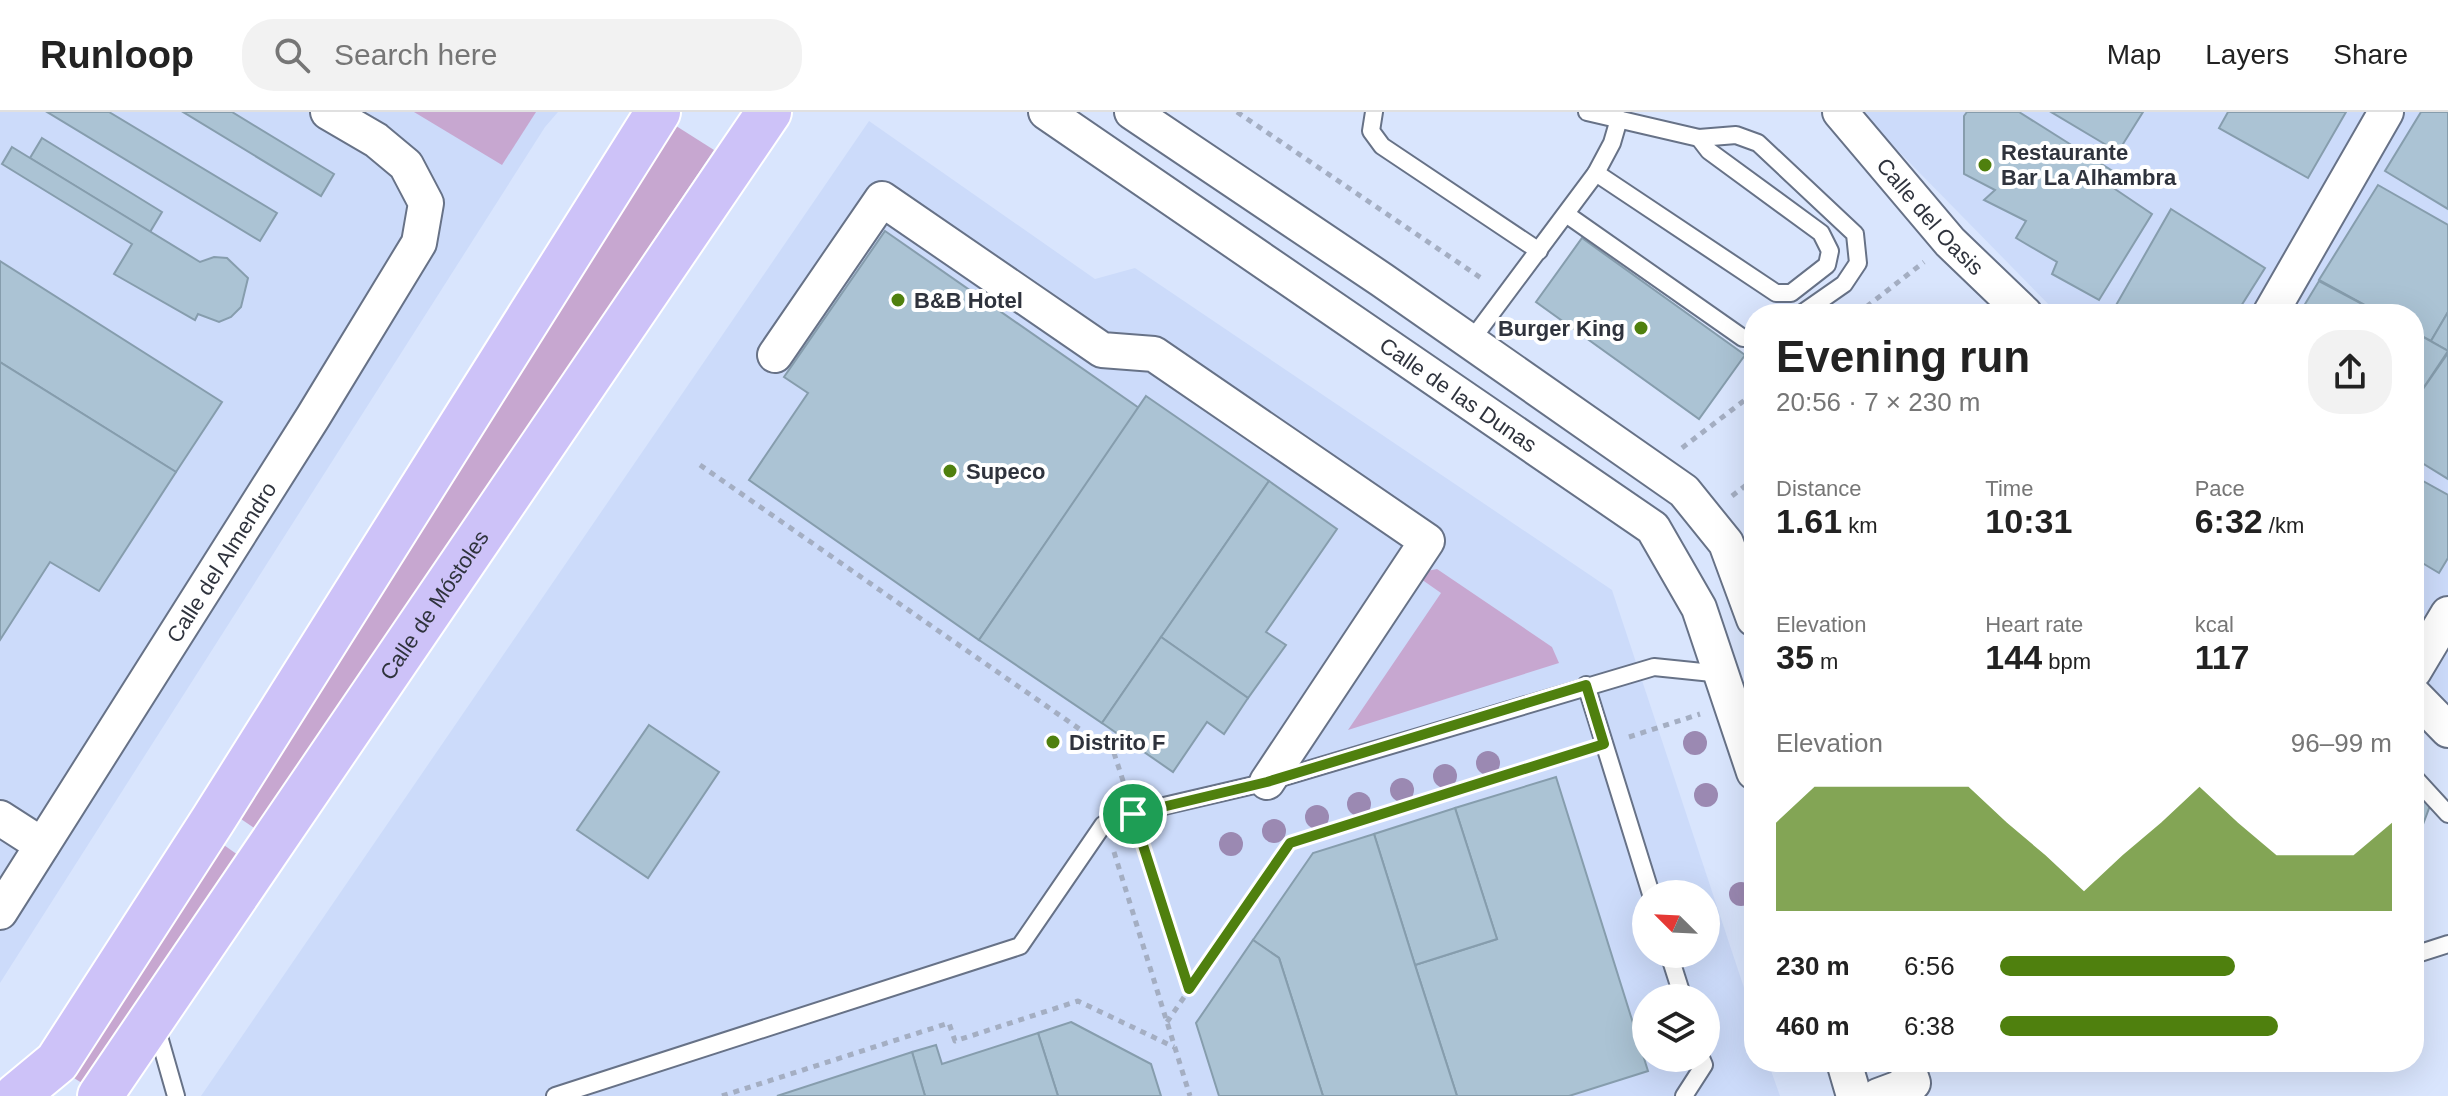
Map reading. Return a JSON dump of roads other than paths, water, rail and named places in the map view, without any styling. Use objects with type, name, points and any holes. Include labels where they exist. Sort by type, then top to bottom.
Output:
[{"type":"main road","points":[[16,1096],[57,1062],[658,112]]},
{"type":"main road","name":"Calle de Móstoles","points":[[100,1096],[769,112]]},
{"type":"street","name":"Calle del Almendro","points":[[0,912],[305,430],[419,243],[426,203],[406,165],[376,140],[328,112]]},
{"type":"street","name":"Calle de las Dunas","points":[[1046,112],[1653,528],[1699,608],[1744,740]]},
{"type":"street","points":[[1132,112],[1684,491],[1726,543],[1744,589]]},
{"type":"street","name":"Calle del Oasis","points":[[1840,112],[1950,242],[2015,304]]},
{"type":"street","points":[[2276,304],[2386,112]]},
{"type":"street","points":[[775,355],[882,199],[1102,350],[1154,354],[1427,541],[1267,782]]},
{"type":"street","points":[[2424,654],[2448,614]]},
{"type":"street","points":[[2424,705],[2448,730]]},
{"type":"street","points":[[0,818],[42,845]]},
{"type":"street","points":[[1847,1072],[1854,1096]]},
{"type":"street","points":[[1878,1096],[1913,1083],[1909,1072]]},
{"type":"lane","points":[[1374,112],[1371,131],[1382,146],[1539,251]]},
{"type":"lane","points":[[1587,112],[1699,138],[1736,135],[1758,143],[1855,234],[1858,263],[1844,284],[1815,304]]},
{"type":"lane","points":[[1470,342],[1596,173],[1612,143],[1619,119]]},
{"type":"lane","points":[[1596,173],[1776,293],[1791,293],[1827,265],[1830,251],[1821,233],[1709,151],[1699,138]]},
{"type":"lane","points":[[1566,214],[1744,338]]},
{"type":"lane","points":[[555,1096],[1020,946],[1105,824],[1121,816],[1267,782],[1654,667],[1728,689]]},
{"type":"lane","points":[[1586,685],[1647,880]]},
{"type":"lane","points":[[2424,788],[2448,814]]},
{"type":"lane","points":[[2424,952],[2448,944]]},
{"type":"lane","points":[[153,1017],[176,1096]]},
{"type":"lane","points":[[1684,1096],[1699,1072]]},
{"type":"place","name":"Restaurante Bar La Alhambra","points":[[1985,165]]},
{"type":"place","name":"B&B Hotel","points":[[898,300]]},
{"type":"place","name":"Burger King","points":[[1641,328]]},
{"type":"place","name":"Supeco","points":[[950,471]]},
{"type":"place","name":"Distrito F","points":[[1053,742]]}]
